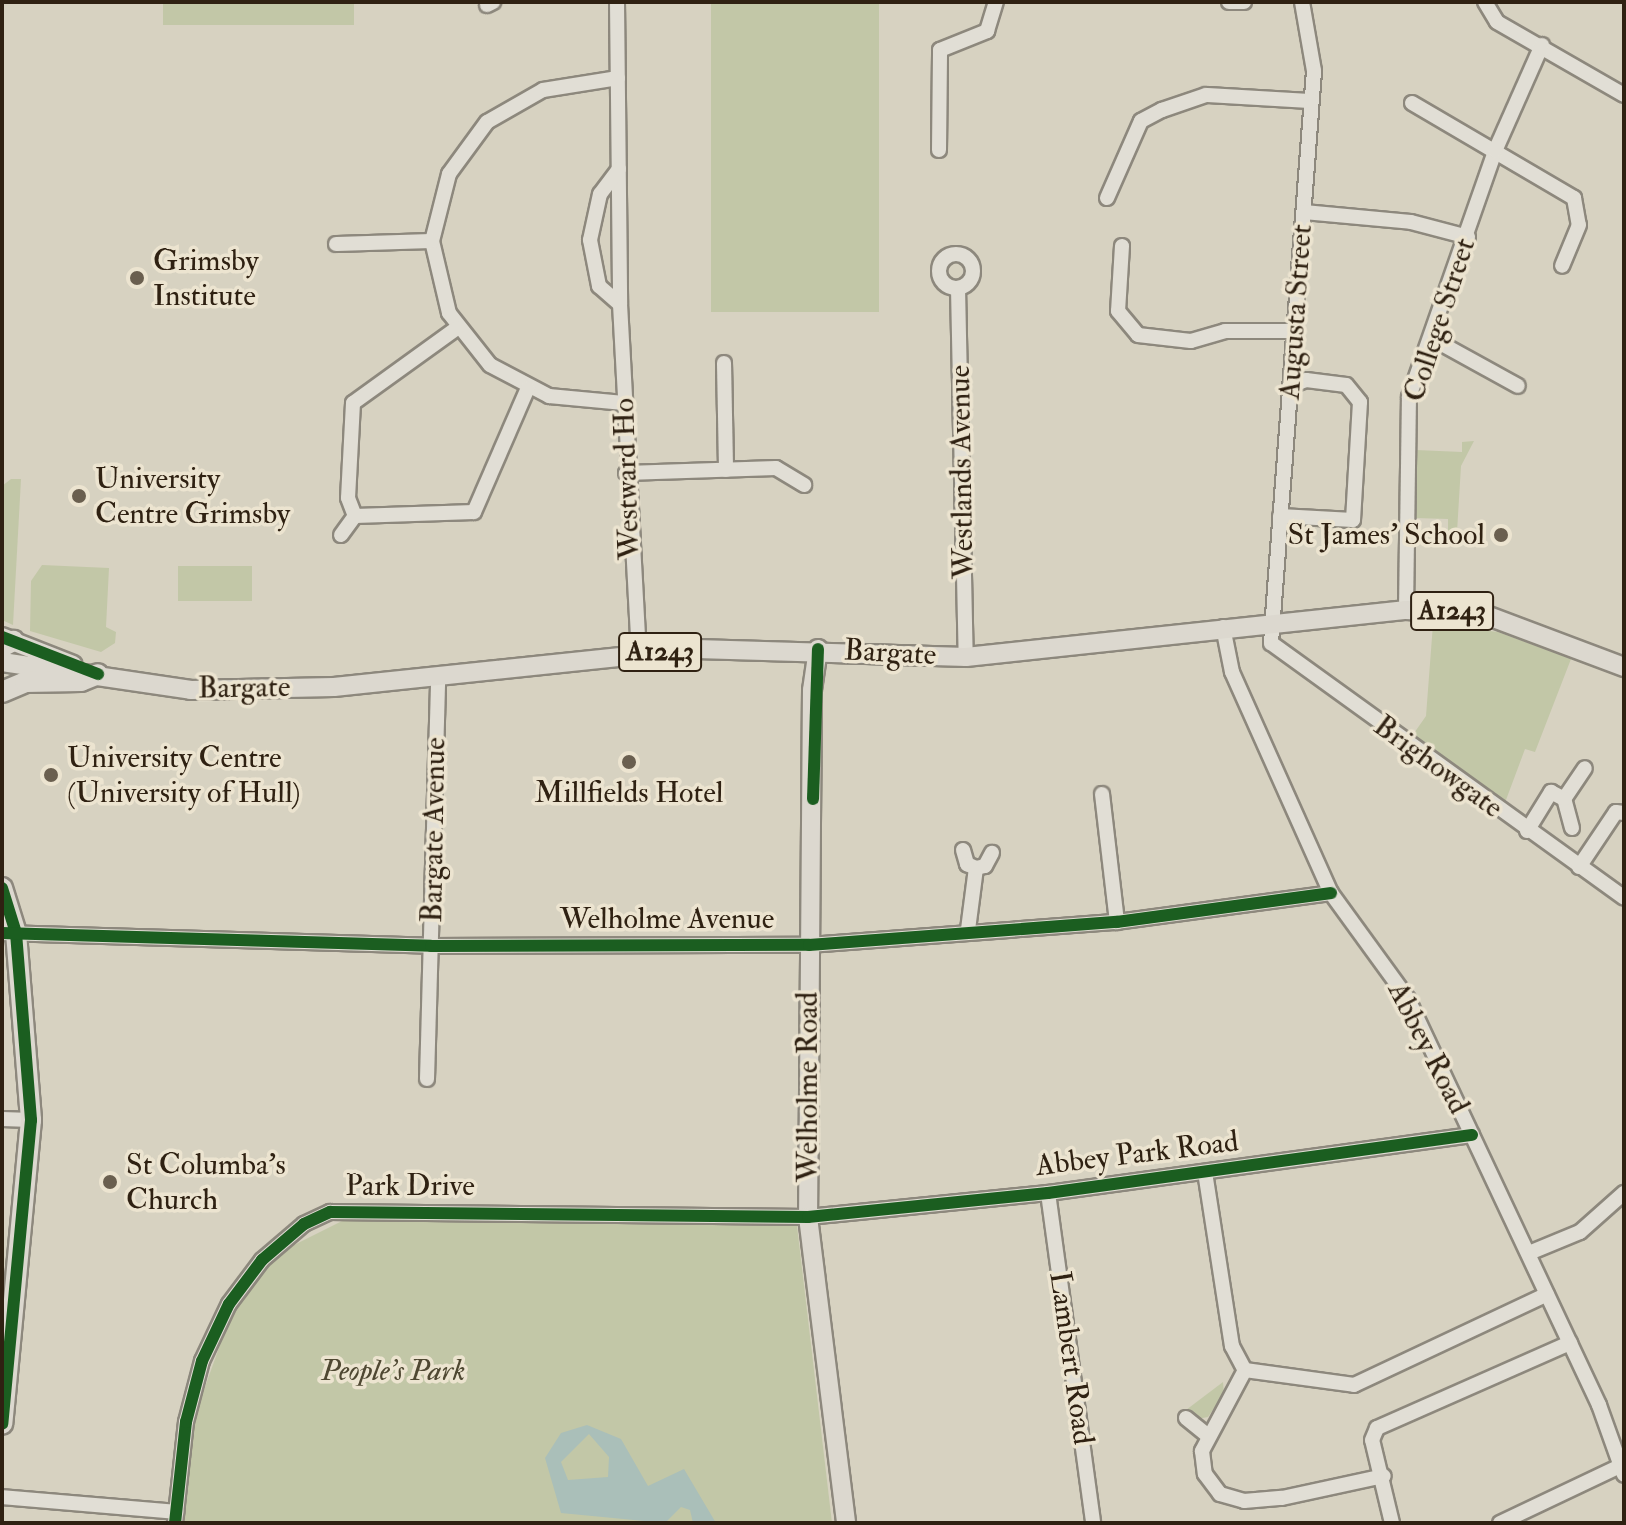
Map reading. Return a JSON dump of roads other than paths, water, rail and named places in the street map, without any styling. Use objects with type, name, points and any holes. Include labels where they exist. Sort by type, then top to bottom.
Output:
[{"type":"highway","points":[[2,692],[25,682],[98,674]]},
{"type":"highway","points":[[2,888],[31,1120],[7,1310],[2,1424]]},
{"type":"main road","name":"Bargate","points":[[2,662],[191,690],[438,678],[639,654],[818,649],[966,657],[1223,627],[1406,610],[1483,614],[1624,667]]},
{"type":"main road","name":"Bargate","points":[[6,642],[98,674]]},
{"type":"main road","name":"Welholme Road","points":[[818,649],[809,945],[808,1217],[846,1523]]},
{"type":"street","name":"Westward Ho","points":[[617,2],[620,304],[626,473],[639,654]]},
{"type":"street","points":[[939,150],[940,50],[987,31],[996,2]]},
{"type":"street","points":[[1229,2],[1244,2]]},
{"type":"street","name":"Augusta Street","points":[[1271,623],[1311,101],[1313,53],[1302,2]]},
{"type":"street","points":[[1485,2],[1497,22],[1542,45],[1624,95]]},
{"type":"street","name":"College Street","points":[[1406,610],[1409,397],[1468,237],[1495,151],[1542,45]]},
{"type":"street","points":[[618,78],[543,90],[487,122],[449,174],[432,241],[457,328],[490,365],[528,388],[577,401],[624,403]]},
{"type":"street","points":[[1107,198],[1141,121],[1162,110],[1206,95],[1311,101]]},
{"type":"street","points":[[1412,103],[1574,198],[1579,225],[1562,266]]},
{"type":"street","points":[[619,169],[600,194],[590,240],[599,286],[620,304]]},
{"type":"street","points":[[1304,212],[1411,222],[1468,237]]},
{"type":"street","points":[[336,244],[432,241]]},
{"type":"street","points":[[1122,246],[1118,311],[1138,335],[1191,341],[1225,331],[1295,331]]},
{"type":"street","name":"Westlands Avenue","points":[[958,288],[966,657]]},
{"type":"street","points":[[355,516],[348,498],[353,403],[457,328]]},
{"type":"street","points":[[1431,338],[1518,386]]},
{"type":"street","points":[[724,363],[726,470]]},
{"type":"street","points":[[1280,516],[1353,520],[1360,402],[1346,385],[1306,380],[1290,386]]},
{"type":"street","points":[[355,516],[474,512],[528,388]]},
{"type":"street","points":[[626,473],[776,468],[804,485]]},
{"type":"street","points":[[341,535],[355,516]]},
{"type":"street","name":"Brighowgate","points":[[1271,623],[1271,643],[1284,657],[1624,898]]},
{"type":"street","name":"Abbey Road","points":[[1223,627],[1232,672],[1331,893],[1408,999],[1529,1253],[1623,1469]]},
{"type":"street","name":"Bargate Avenue","points":[[427,1079],[438,678]]},
{"type":"street","points":[[1564,799],[1585,768]]},
{"type":"street","points":[[1527,831],[1551,792],[1564,799],[1572,828]]},
{"type":"street","points":[[1102,794],[1117,922]]},
{"type":"street","points":[[1579,867],[1616,812],[1624,813]]},
{"type":"street","points":[[963,850],[967,864],[976,868],[985,866],[992,853]]},
{"type":"street","points":[[968,930],[976,868]]},
{"type":"street","name":"Welholme Avenue","points":[[9,933],[431,946],[809,945],[968,930],[1117,922],[1331,893]]},
{"type":"street","points":[[2,1119],[31,1120]]},
{"type":"street","name":"Abbey Park Road","points":[[808,1217],[1048,1193],[1472,1135]]},
{"type":"street","points":[[1205,1172],[1232,1346],[1245,1370]]},
{"type":"street","name":"Lambert Road","points":[[1048,1193],[1093,1523]]},
{"type":"street","points":[[1529,1253],[1580,1232],[1624,1193]]},
{"type":"street","name":"Park Drive","points":[[176,1517],[186,1422],[202,1361],[229,1304],[253,1271],[304,1224],[330,1212],[361,1209],[808,1217]]},
{"type":"street","points":[[1245,1370],[1354,1385],[1547,1294]]},
{"type":"street","points":[[1392,1523],[1384,1476],[1372,1440],[1377,1428],[1570,1343]]},
{"type":"street","points":[[1245,1370],[1207,1435],[1205,1474],[1213,1489],[1235,1500],[1282,1498],[1384,1476]]},
{"type":"street","points":[[1186,1418],[1207,1435]]},
{"type":"street","points":[[1500,1523],[1623,1469]]},
{"type":"street","points":[[2,1497],[176,1517]]},
{"type":"water","points":[[587,1425],[621,1439],[648,1486],[684,1469],[716,1523],[693,1523],[690,1510],[681,1507],[665,1523],[561,1513],[545,1458],[561,1433]],"holes":[[[589,1434],[609,1457],[608,1477],[568,1480],[561,1462]]]},
{"type":"place","name":"Grimsby Institute","points":[[137,278]]},
{"type":"place","name":"University Centre Grimsby","points":[[79,496]]},
{"type":"place","name":"St James' School","points":[[1501,535]]},
{"type":"place","name":"Millfields Hotel","points":[[629,762]]},
{"type":"place","name":"University Centre (University of Hull)","points":[[51,775]]},
{"type":"place","name":"St Columba's Church","points":[[110,1182]]},
{"type":"park label","name":"People's Park","points":[[393,1371]]}]
